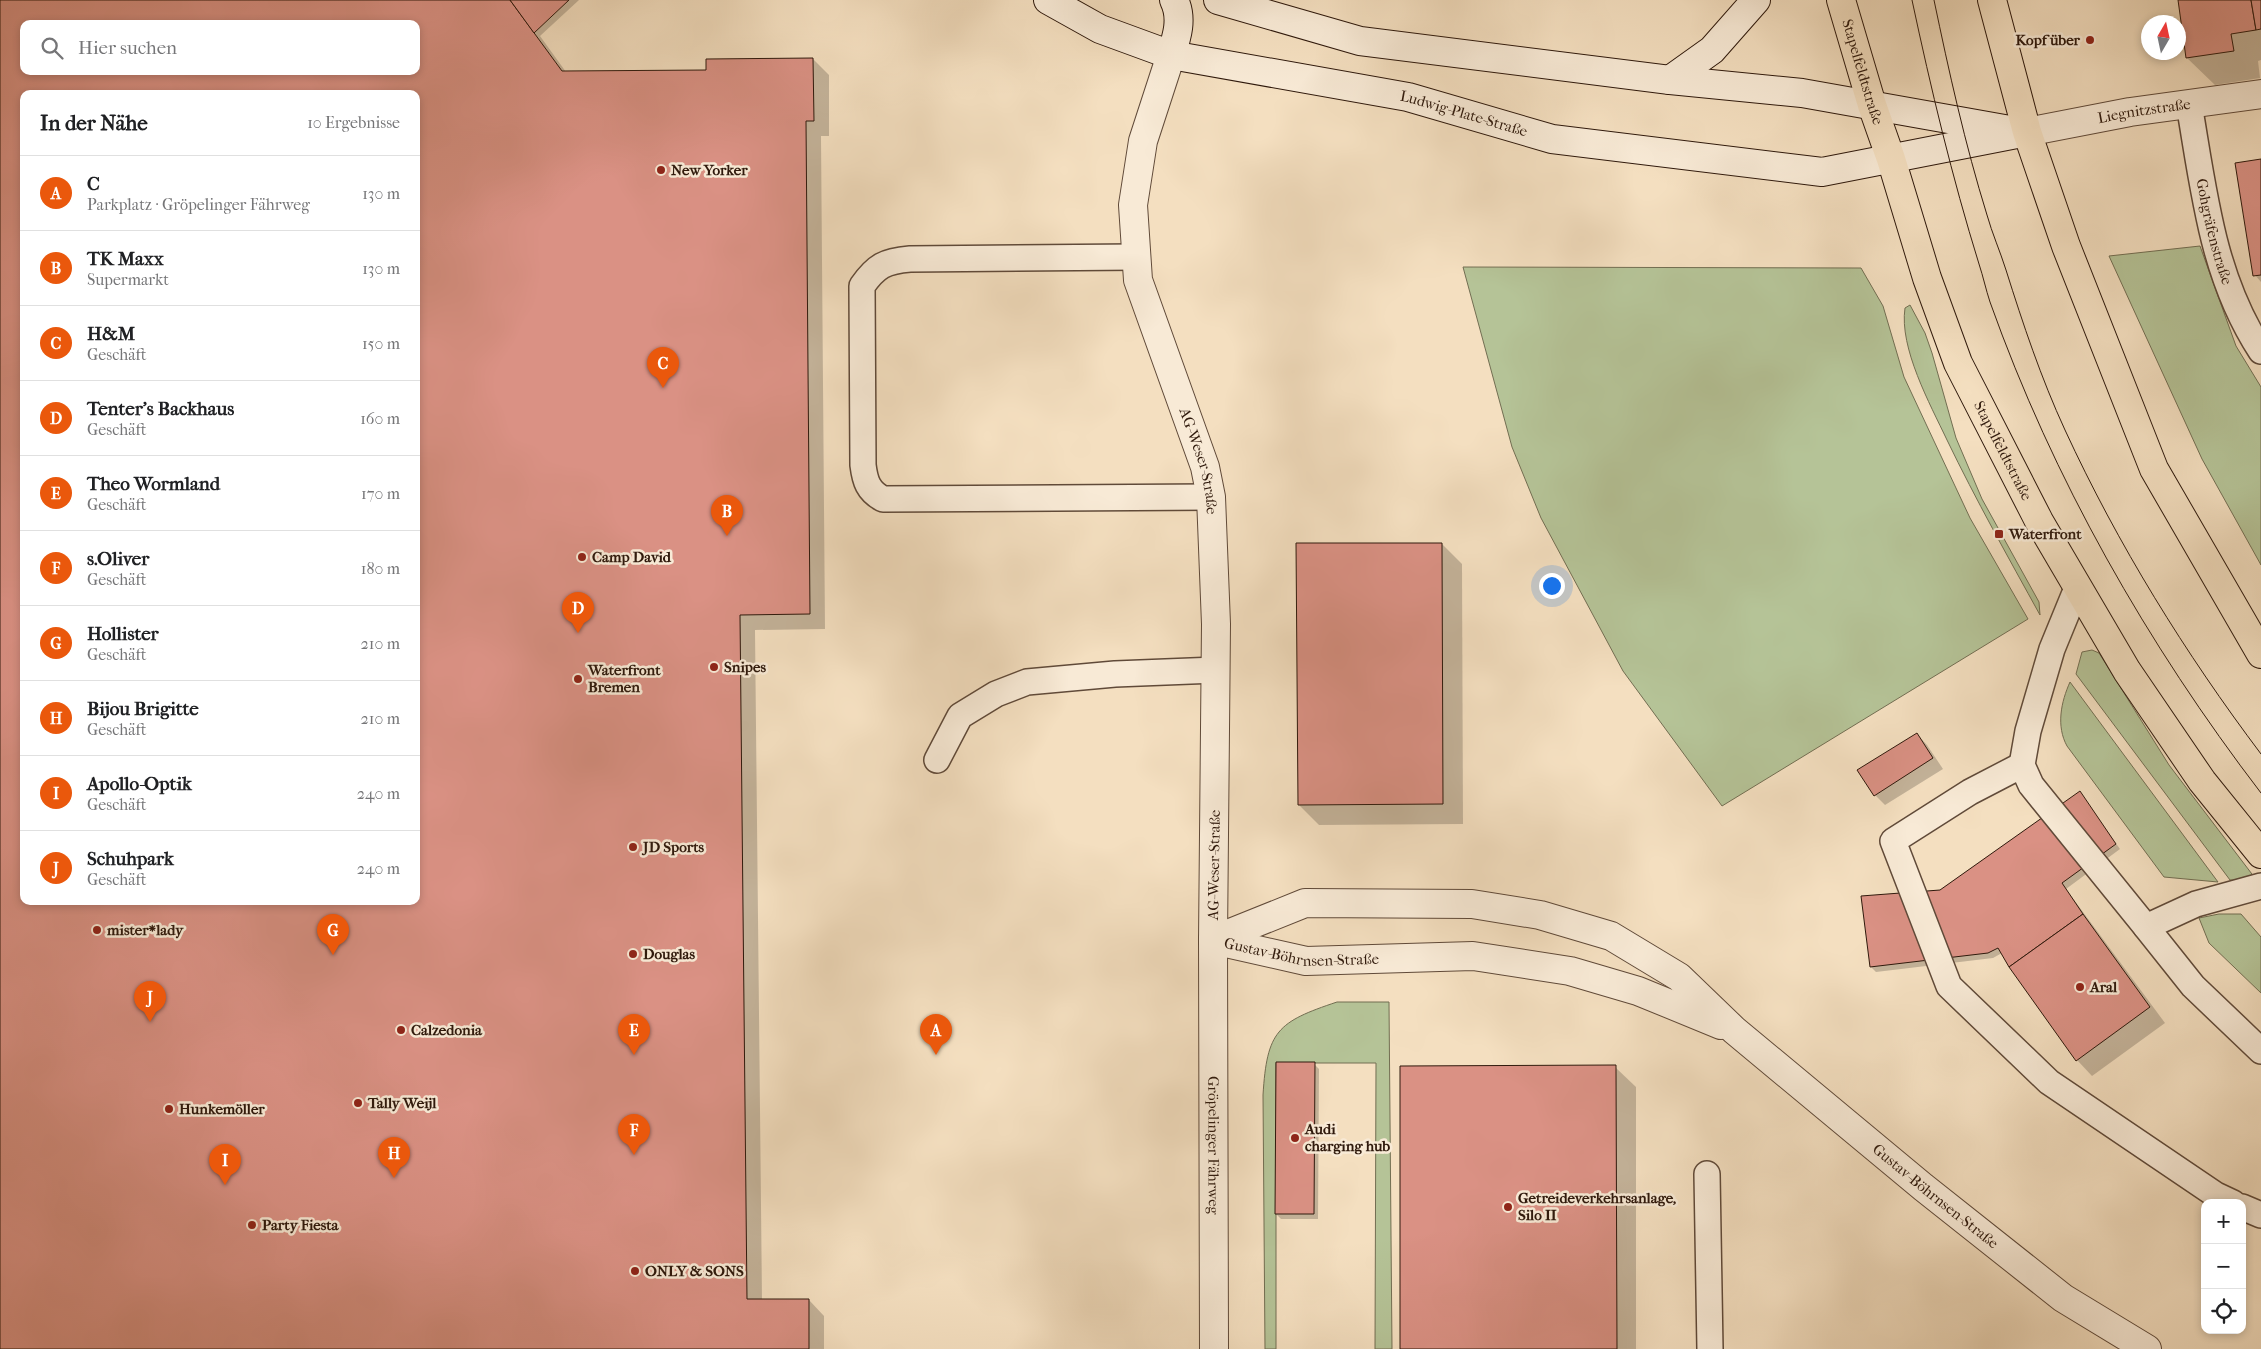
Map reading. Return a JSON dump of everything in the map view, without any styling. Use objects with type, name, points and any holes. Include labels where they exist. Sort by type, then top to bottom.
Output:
[{"type":"main road","name":"Stapelfeldtstraße","points":[[1842,0],[1872,105],[1892,159],[1928,278],[1958,363],[2039,521],[2076,588],[2127,672],[2197,773],[2261,854]]},
{"type":"main road","points":[[1992,0],[2026,132],[2066,246],[2154,469],[2261,654]]},
{"type":"street","name":"Ludwig-Plate-Straße","points":[[1048,0],[1100,29],[1171,55],[1408,97],[1552,139],[1822,172],[2026,132]]},
{"type":"street","name":"AG-Weser-Straße","points":[[1174,0],[1177,6],[1179,32],[1143,141],[1133,205],[1138,280],[1205,467],[1211,497],[1216,670],[1213,940]]},
{"type":"street","points":[[1218,0],[1360,41],[1670,80],[1802,94],[2026,132]]},
{"type":"street","points":[[1670,80],[1712,50],[1756,0]]},
{"type":"street","name":"Liegnitzstraße","points":[[2026,132],[2130,112],[2261,94]]},
{"type":"street","name":"Gustav-Böhrnsen-Straße","points":[[1213,940],[1305,903],[1472,904],[1540,915],[1612,936],[1679,976],[1734,1030],[1923,1187],[2063,1298],[2147,1349]]},
{"type":"street","name":"Gustav-Böhrnsen-Straße","points":[[1213,940],[1306,961],[1473,956],[1570,971],[1638,991],[1734,1030]]},
{"type":"street","name":"Gröpelinger Fährweg","points":[[1213,940],[1214,1349]]},
{"type":"lane","name":"Gohgräfenstraße","points":[[2189,104],[2211,229],[2226,283],[2249,333],[2261,352]]},
{"type":"lane","points":[[1137,257],[890,260],[872,271],[862,286],[864,480],[873,494],[883,499],[1211,497]]},
{"type":"lane","points":[[2076,588],[2052,649],[2028,731],[2022,765],[2031,784],[2193,986],[2261,1051]]},
{"type":"lane","points":[[937,760],[960,716],[996,694],[1027,682],[1115,674],[1216,670]]},
{"type":"lane","points":[[2022,765],[1970,792],[1893,841],[1950,986],[2049,1082],[2224,1199]]},
{"type":"lane","points":[[2146,927],[2196,904],[2261,886]]},
{"type":"lane","points":[[1707,1174],[1710,1349]]},
{"type":"lane","points":[[2246,1209],[2261,1215]]},
{"type":"green space","points":[[2200,246],[2236,346],[2261,387],[2261,565],[2202,459],[2109,256]]},
{"type":"green space","points":[[1463,267],[1861,268],[1883,306],[1904,377],[1970,518],[2028,619],[1722,806],[1623,671],[1541,518],[1512,447]]},
{"type":"green space","points":[[1910,305],[1925,333],[1932,353],[1956,438],[1982,499],[2039,602],[2040,615],[1969,484],[1917,376],[1904,324],[1905,308]]},
{"type":"green space","points":[[2092,650],[2099,653],[2169,765],[2258,882],[2230,880],[2076,674],[2082,652]]},
{"type":"green space","points":[[2070,682],[2218,882],[2164,877],[2067,746],[2062,730],[2061,714]]},
{"type":"green space","points":[[2219,914],[2241,914],[2261,937],[2261,993],[2209,943],[2199,918]]},
{"type":"green space","points":[[1337,1002],[1389,1002],[1392,1349],[1375,1349],[1376,1063],[1276,1063],[1276,1349],[1265,1349],[1263,1095],[1268,1056],[1272,1043],[1288,1023]]},
{"type":"building","name":"Waterfront Bremen","points":[[0,0],[510,0],[562,71],[706,70],[706,59],[813,58],[814,121],[806,121],[810,614],[740,615],[747,1299],[809,1299],[809,1349],[0,1349]]},
{"type":"building","points":[[510,0],[569,0],[534,33]]},
{"type":"building","points":[[2178,0],[2251,0],[2256,30],[2231,34],[2234,51],[2186,58],[2186,15],[2180,15]]},
{"type":"building","points":[[2251,0],[2261,0],[2261,29],[2256,30]]},
{"type":"building","points":[[2261,159],[2261,275],[2253,276],[2235,163]]},
{"type":"building","points":[[1296,543],[1442,543],[1443,804],[1298,805]]},
{"type":"building","points":[[1917,733],[1933,758],[1874,796],[1857,770]]},
{"type":"building","points":[[2080,791],[2116,844],[2062,883],[2083,914],[2009,967],[1998,948],[1988,953],[1870,967],[1861,896],[1940,890]]},
{"type":"building","name":"Aral","points":[[2083,914],[2150,1007],[2076,1061],[2009,967]]},
{"type":"building","name":"Audi charging hub","points":[[1276,1062],[1315,1062],[1314,1214],[1275,1214]]},
{"type":"building","name":"Getreideverkehrsanlage, Silo II","points":[[1616,1065],[1617,1349],[1400,1349],[1400,1066]]},
{"type":"tram line","points":[[1912,0],[1951,166],[1989,297],[2015,368],[2043,432],[2073,496],[2106,558],[2142,619],[2179,678],[2261,793]]},
{"type":"tram line","points":[[1934,0],[1958,108],[1989,222],[2040,371],[2056,410],[2107,515],[2154,597],[2206,677],[2261,754]]},
{"type":"place","name":"Kopf über","points":[[2090,40]]},
{"type":"place","name":"New Yorker","points":[[661,170]]},
{"type":"place","name":"H&M","points":[[663,388]]},
{"type":"place","name":"Waterfront","points":[[1999,534]]},
{"type":"place","name":"TK Maxx","points":[[727,536]]},
{"type":"place","name":"Camp David","points":[[582,557]]},
{"type":"place","name":"Tenter's Backhaus","points":[[578,633]]},
{"type":"place","name":"Snipes","points":[[714,667]]},
{"type":"place","name":"Waterfront Bremen","points":[[578,679]]},
{"type":"place","name":"JD Sports","points":[[633,847]]},
{"type":"place","name":"mister*lady","points":[[97,930]]},
{"type":"place","name":"Douglas","points":[[633,954]]},
{"type":"place","name":"Hollister","points":[[333,955]]},
{"type":"place","name":"Aral","points":[[2080,987]]},
{"type":"place","name":"Schuhpark","points":[[150,1022]]},
{"type":"place","name":"Calzedonia","points":[[401,1030]]},
{"type":"place","name":"Theo Wormland","points":[[634,1055]]},
{"type":"place","name":"C","points":[[936,1055]]},
{"type":"place","name":"Tally Weijl","points":[[358,1103]]},
{"type":"place","name":"Hunkemöller","points":[[169,1109]]},
{"type":"place","name":"Audi charging hub","points":[[1295,1138]]},
{"type":"place","name":"s.Oliver","points":[[634,1155]]},
{"type":"place","name":"Bijou Brigitte","points":[[394,1178]]},
{"type":"place","name":"Apollo-Optik","points":[[225,1185]]},
{"type":"place","name":"Getreideverkehrsanlage, Silo II","points":[[1508,1207]]},
{"type":"place","name":"Party Fiesta","points":[[252,1225]]},
{"type":"place","name":"ONLY & SONS","points":[[635,1271]]}]
